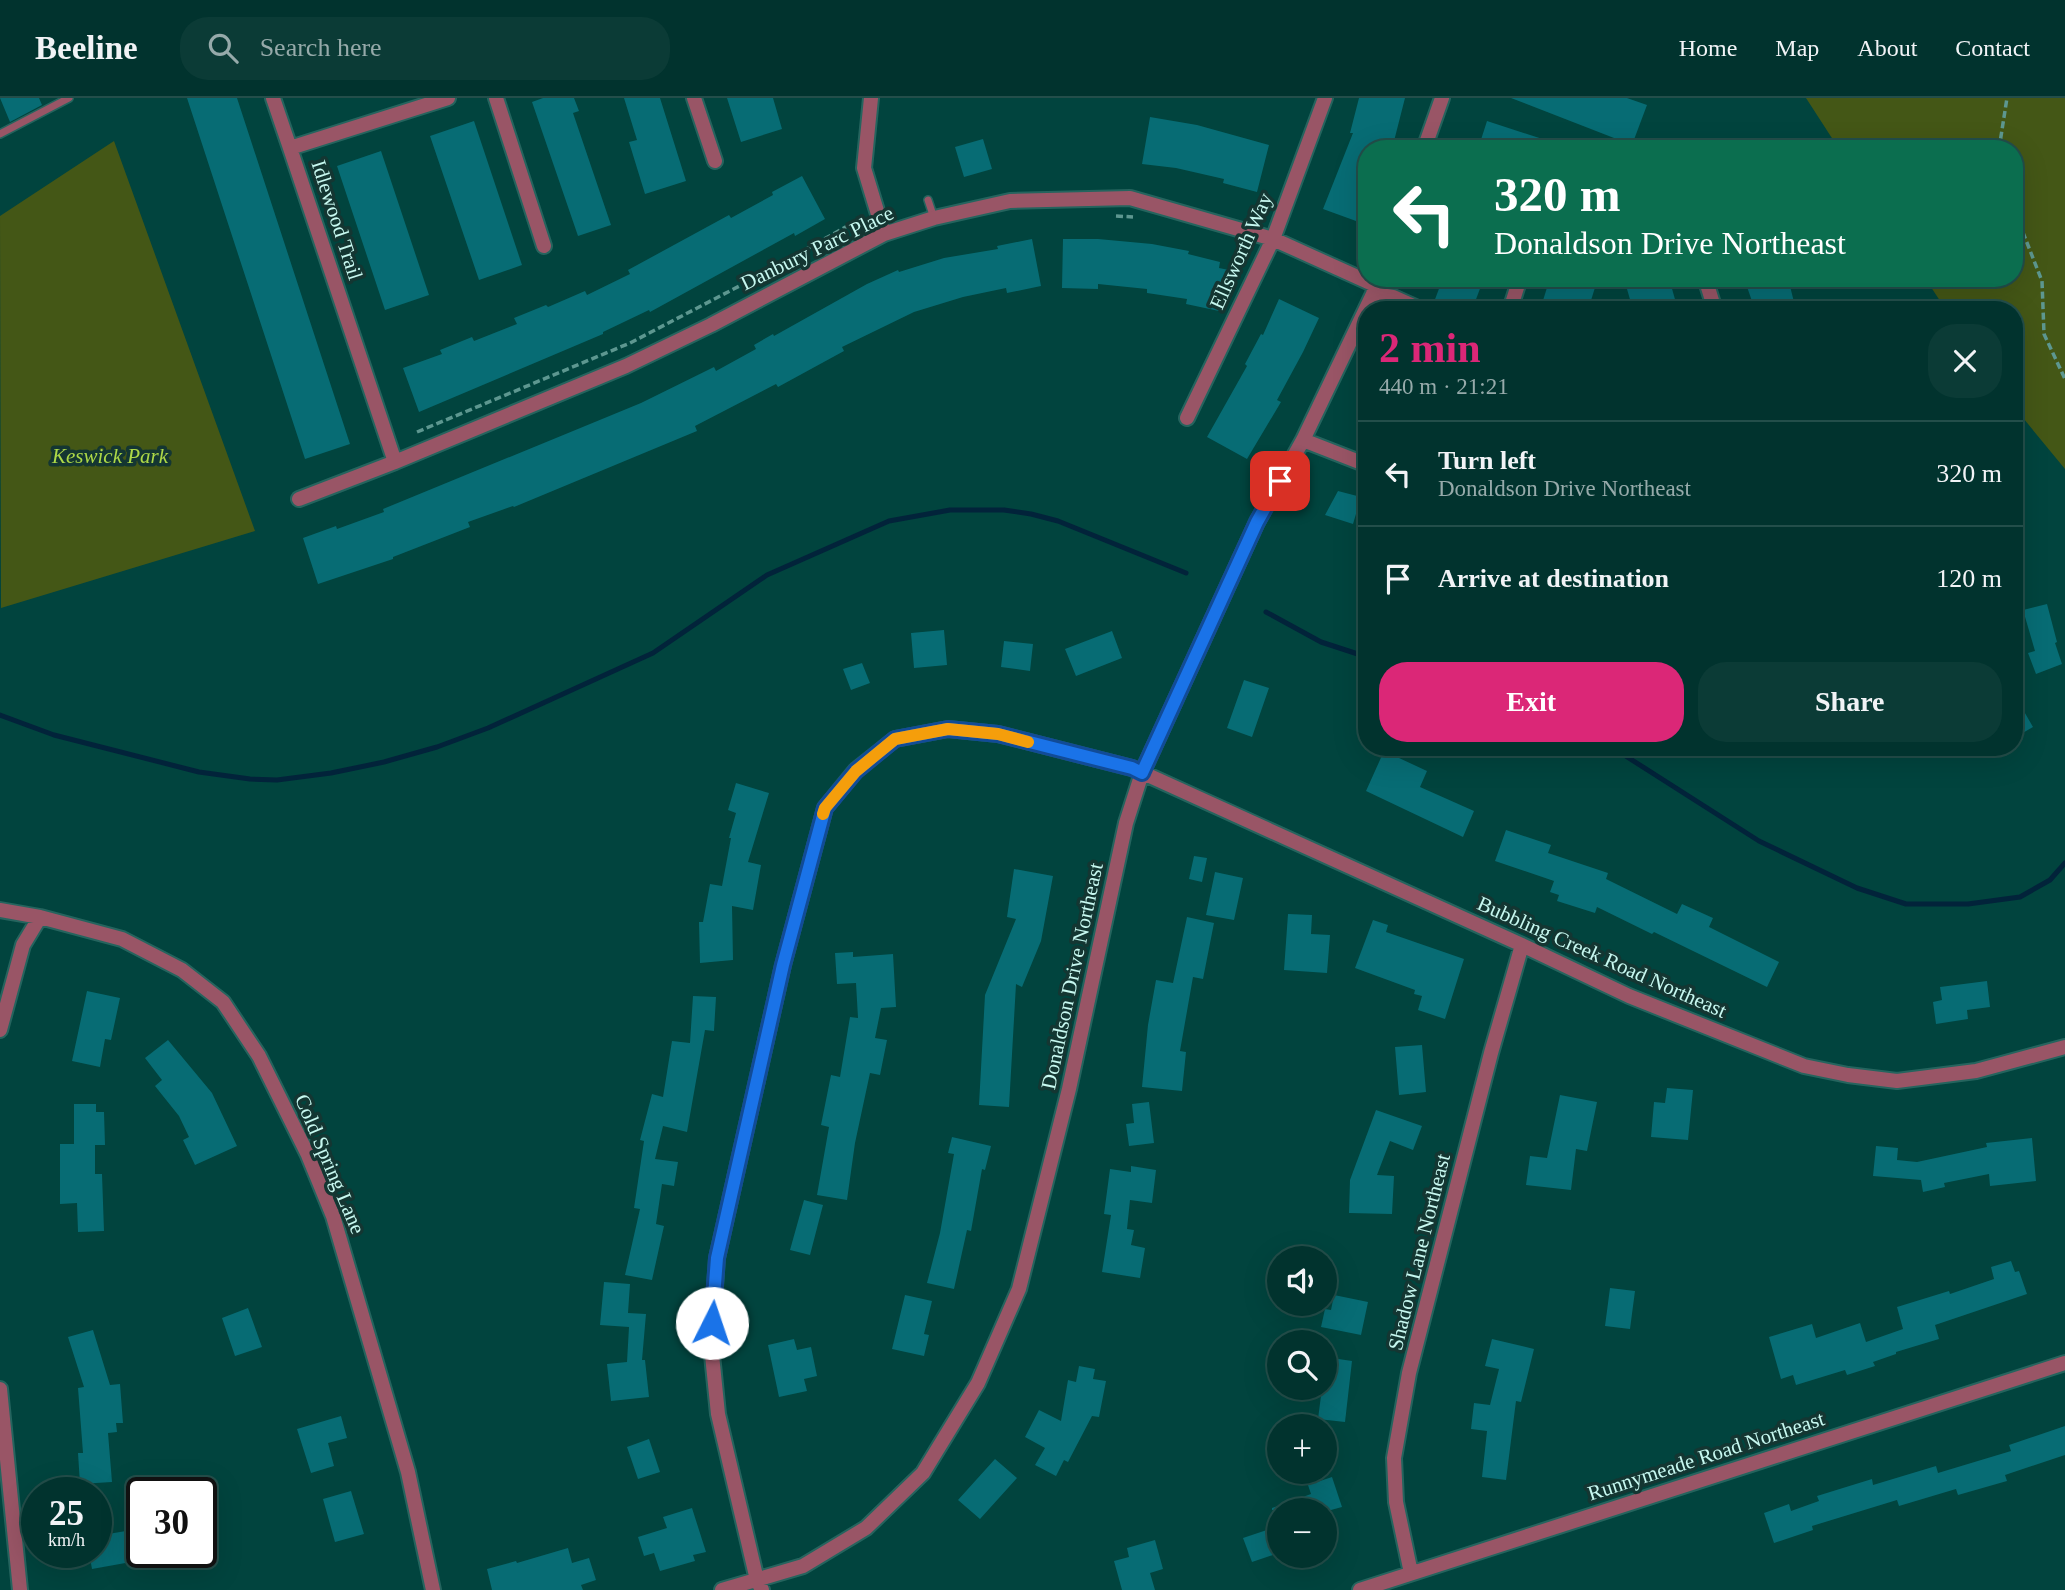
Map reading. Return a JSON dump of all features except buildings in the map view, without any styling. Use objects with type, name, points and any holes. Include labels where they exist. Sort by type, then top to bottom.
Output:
[{"type":"street","points":[[273,98],[290,148]]},
{"type":"street","name":"Idlewood Trail","points":[[395,462],[290,148],[448,98]]},
{"type":"street","points":[[496,98],[544,246]]},
{"type":"street","points":[[694,98],[715,161]]},
{"type":"street","points":[[871,98],[864,168],[884,234]]},
{"type":"street","name":"Ellsworth Way","points":[[1187,418],[1273,239],[1325,98]]},
{"type":"street","points":[[1427,140],[1442,98]]},
{"type":"street","name":"Danbury Parc Place","points":[[299,499],[626,366],[711,325],[884,234],[934,218],[1010,201],[1130,198],[1273,239],[1358,278]]},
{"type":"street","name":"Danbury Parc Place","points":[[1376,287],[1400,301]]},
{"type":"street","name":"Donaldson Drive Northeast","points":[[722,1590],[759,1585],[803,1566],[866,1528],[923,1473],[978,1383],[1019,1289],[1069,1089],[1126,823],[1142,773],[1257,522],[1303,440],[1358,322]]},
{"type":"street","points":[[1303,440],[1358,461]]},
{"type":"street","name":"Bubbling Creek Road Northeast","points":[[759,1585],[718,1413],[711,1345],[717,1258],[783,965],[825,808],[856,771],[895,739],[948,729],[998,734],[1132,768],[1629,996],[1804,1066],[1897,1081],[1963,1073],[2065,1047]]},
{"type":"street","name":"Cold Spring Lane","points":[[0,909],[121,939],[182,970],[223,1002],[259,1056],[308,1155],[333,1216],[408,1472],[433,1590]]},
{"type":"street","points":[[0,1030],[23,945],[40,917]]},
{"type":"street","name":"Shadow Lane Northeast","points":[[1411,1573],[1396,1502],[1396,1446],[1413,1360],[1491,1053],[1522,945]]},
{"type":"street","name":"Runnymeade Road Northeast","points":[[1360,1590],[2065,1363]]},
{"type":"street","points":[[0,1388],[20,1590]]},
{"type":"lane","points":[[0,134],[69,98]]},
{"type":"lane","points":[[928,200],[934,218]]},
{"type":"path","points":[[2000,140],[2007,98]]},
{"type":"path","points":[[417,432],[630,343],[860,219]]},
{"type":"path","points":[[2023,233],[2042,281],[2045,334],[2065,379]]},
{"type":"green space","points":[[1806,98],[2065,98],[2065,469],[2023,418],[2023,301],[1940,301],[1931,287],[2023,287],[2023,140],[1833,140]]},
{"type":"green space","name":"Keswick Park","points":[[114,141],[255,531],[1,608],[0,216]]},
{"type":"waterway","points":[[0,715],[54,735],[199,772],[277,780],[384,762],[437,747],[488,728],[653,653],[767,575],[889,521],[950,510],[1004,510],[1031,514],[1058,521],[1186,573]]},
{"type":"waterway","points":[[1266,612],[1321,642],[1358,654]]},
{"type":"waterway","points":[[1626,756],[1759,841],[1857,888],[1906,904],[1968,904],[2020,897],[2050,880],[2065,863]]},
{"type":"slow traffic","points":[[823,814],[856,771],[895,739],[948,729],[998,734],[1028,742]]},
{"type":"route","points":[[712,1323],[717,1258],[783,965],[825,808],[856,771],[895,739],[948,729],[998,734],[1132,768],[1142,773],[1230,586],[1257,522],[1280,481]]}]
